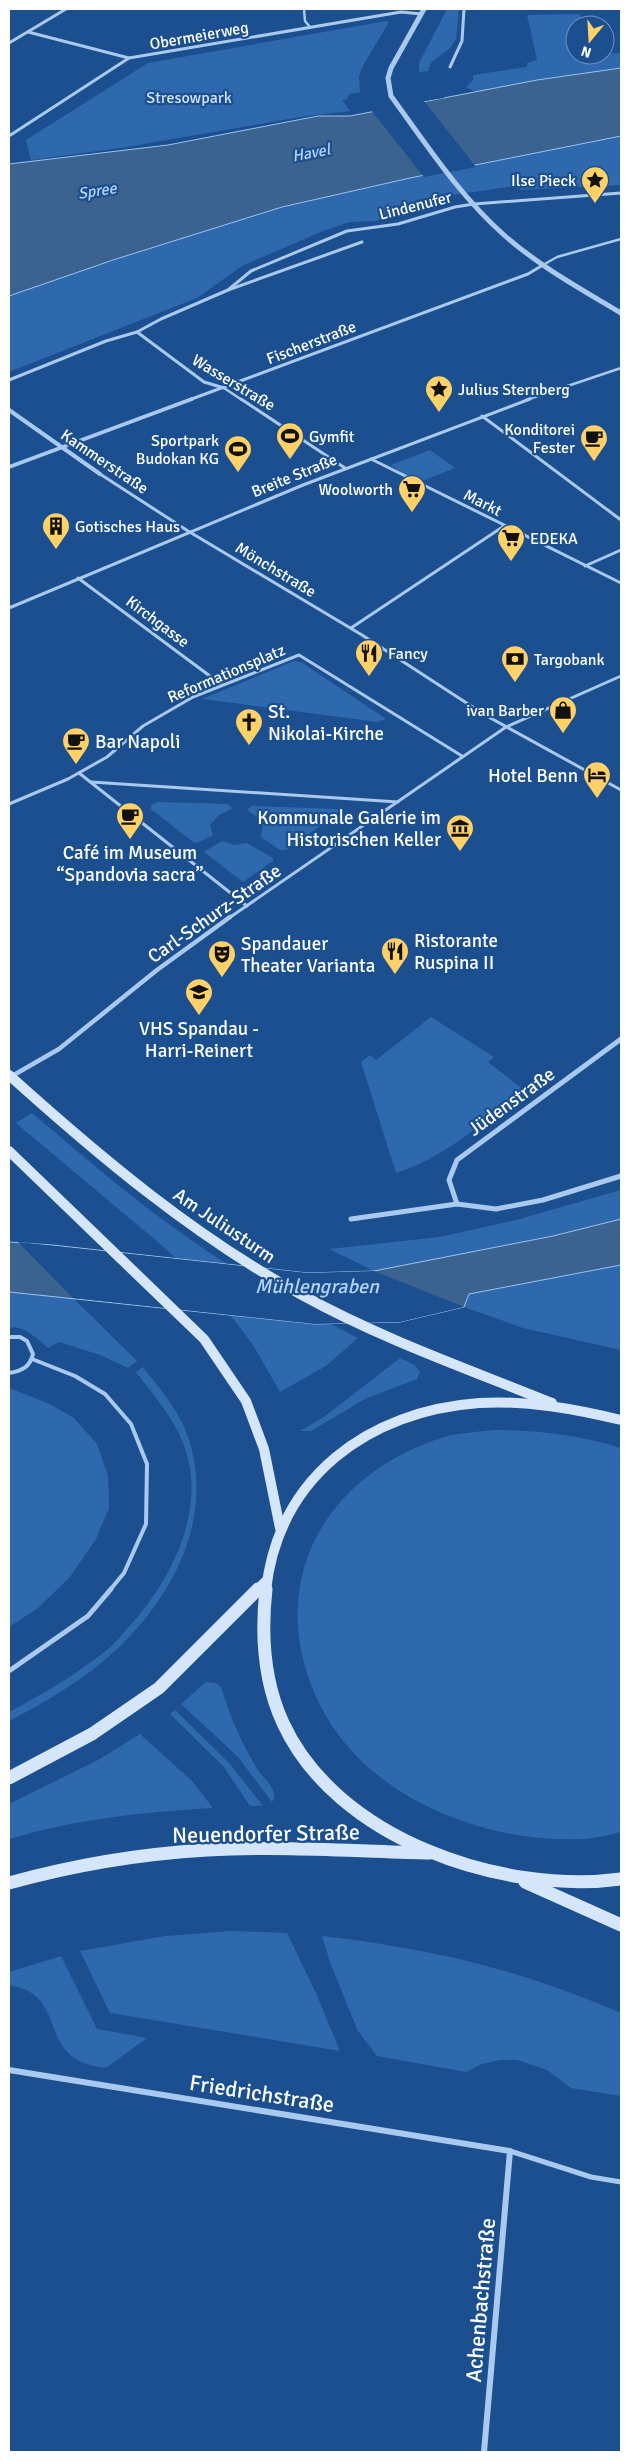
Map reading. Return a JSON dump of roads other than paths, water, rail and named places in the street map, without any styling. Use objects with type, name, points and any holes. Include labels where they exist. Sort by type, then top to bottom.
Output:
[{"type":"main road","name":"Am Juliusturm","points":[[9,1077],[128,1178],[188,1224],[254,1266],[359,1324],[408,1346],[560,1406]]},
{"type":"main road","points":[[9,1151],[204,1339],[246,1401],[264,1449],[280,1528]]},
{"type":"main road","points":[[621,1420],[560,1406],[476,1403],[426,1410],[395,1420],[350,1445],[330,1459],[292,1504],[280,1528],[265,1582],[265,1658],[273,1697],[289,1735],[319,1777],[347,1803],[376,1823],[436,1853],[474,1868],[514,1878],[565,1883],[621,1879]]},
{"type":"main road","points":[[9,1778],[92,1734],[159,1688],[265,1582]]},
{"type":"main road","name":"Neuendorfer Straße","points":[[9,1883],[70,1867],[150,1855],[209,1850],[436,1853]]},
{"type":"main road","points":[[514,1878],[621,1925]]},
{"type":"street","points":[[9,43],[66,9]]},
{"type":"street","points":[[424,9],[391,68],[388,78],[391,96],[474,204],[504,234],[543,266],[621,313]]},
{"type":"street","points":[[450,67],[462,41],[464,9]]},
{"type":"street","name":"Obermeierweg","points":[[9,136],[129,58],[402,12],[421,14]]},
{"type":"street","name":"Obermeierweg","points":[[28,32],[129,58]]},
{"type":"street","name":"Lindenufer","points":[[228,290],[251,271],[347,231],[398,224],[455,207],[474,204],[621,193]]},
{"type":"street","name":"Lindenufer","points":[[9,380],[106,341],[137,332],[161,319],[228,290],[362,242]]},
{"type":"street","name":"Fischerstraße","points":[[9,467],[528,274],[543,266]]},
{"type":"street","name":"Wasserstraße","points":[[137,332],[204,382],[224,388],[345,468]]},
{"type":"street","name":"Breite Straße","points":[[9,608],[345,468],[482,416],[621,368]]},
{"type":"street","name":"Kammerstraße","points":[[9,410],[61,448],[188,532]]},
{"type":"street","points":[[482,416],[621,520]]},
{"type":"street","name":"Markt","points":[[371,459],[621,583]]},
{"type":"street","points":[[351,628],[504,526]]},
{"type":"street","name":"Mönchstraße","points":[[188,532],[351,628],[485,715],[621,790]]},
{"type":"street","points":[[585,566],[621,550]]},
{"type":"street","name":"Kirchgasse","points":[[78,578],[222,685]]},
{"type":"street","name":"Reformationsplatz","points":[[9,804],[79,773],[107,758],[143,726],[164,713],[222,685],[299,655],[462,756]]},
{"type":"street","name":"Carl-Schurz-Straße","points":[[9,1077],[59,1049],[157,970],[506,726],[621,676]]},
{"type":"street","points":[[79,773],[247,906]]},
{"type":"street","points":[[91,782],[398,802]]},
{"type":"street","name":"Jüdenstraße","points":[[457,1204],[449,1180],[457,1160],[621,1040]]},
{"type":"street","points":[[351,1218],[457,1204],[496,1210],[543,1200],[621,1176]]},
{"type":"street","name":"Friedrichstraße","points":[[9,2070],[510,2151]]},
{"type":"street","name":"Achenbachstraße","points":[[484,2452],[510,2151]]},
{"type":"lane","points":[[304,9],[305,21],[310,27]]},
{"type":"lane","name":"Fischerstraße","points":[[543,266],[557,257],[621,239]]},
{"type":"lane","points":[[9,1337],[25,1339],[32,1346],[34,1354],[23,1370],[9,1374]]},
{"type":"lane","points":[[9,1671],[32,1657],[88,1616],[124,1573],[146,1524],[147,1464],[131,1424],[106,1394],[75,1376],[32,1359]]},
{"type":"lane","points":[[510,2151],[591,2177],[621,2182]]},
{"type":"water","points":[[621,68],[621,136],[410,178],[282,207],[113,260],[9,296],[9,164],[168,145],[318,116],[350,116],[537,80]]},
{"type":"water","name":"Mühlengraben","points":[[621,1219],[621,1265],[469,1294],[464,1307],[400,1322],[315,1324],[9,1292],[9,1242],[308,1273],[374,1271],[553,1236]]},
{"type":"place","name":"Ilse Pieck","points":[[595,204]]},
{"type":"place","name":"Julius Sternberg","points":[[439,413]]},
{"type":"place","name":"Gymfit","points":[[290,460]]},
{"type":"place","name":"Konditorei Fester","points":[[594,462]]},
{"type":"place","name":"Sportpark Budokan KG","points":[[238,473]]},
{"type":"place","name":"Woolworth","points":[[412,513]]},
{"type":"place","name":"Gotisches Haus","points":[[56,550]]},
{"type":"place","name":"EDEKA","points":[[511,562]]},
{"type":"place","name":"Fancy","points":[[369,677]]},
{"type":"place","name":"Targobank","points":[[515,683]]},
{"type":"place","name":"ivan Barber","points":[[563,734]]},
{"type":"place","name":"St. Nikolai-Kirche","points":[[249,746]]},
{"type":"place","name":"Bar Napoli","points":[[76,765]]},
{"type":"place","name":"Hotel Benn","points":[[597,799]]},
{"type":"place","name":"Café im Museum “Spandovia sacra”","points":[[130,840]]},
{"type":"place","name":"Kommunale Galerie im Historischen Keller","points":[[460,852]]},
{"type":"place","name":"Ristorante Ruspina II","points":[[395,975]]},
{"type":"place","name":"Spandauer Theater Varianta","points":[[222,978]]},
{"type":"place","name":"VHS Spandau - Harri-Reinert","points":[[199,1016]]},
{"type":"park label","name":"Stresowpark","points":[[189,97]]},
{"type":"water label","name":"Havel","points":[[311,152]]},
{"type":"water label","name":"Spree","points":[[97,190]]}]
